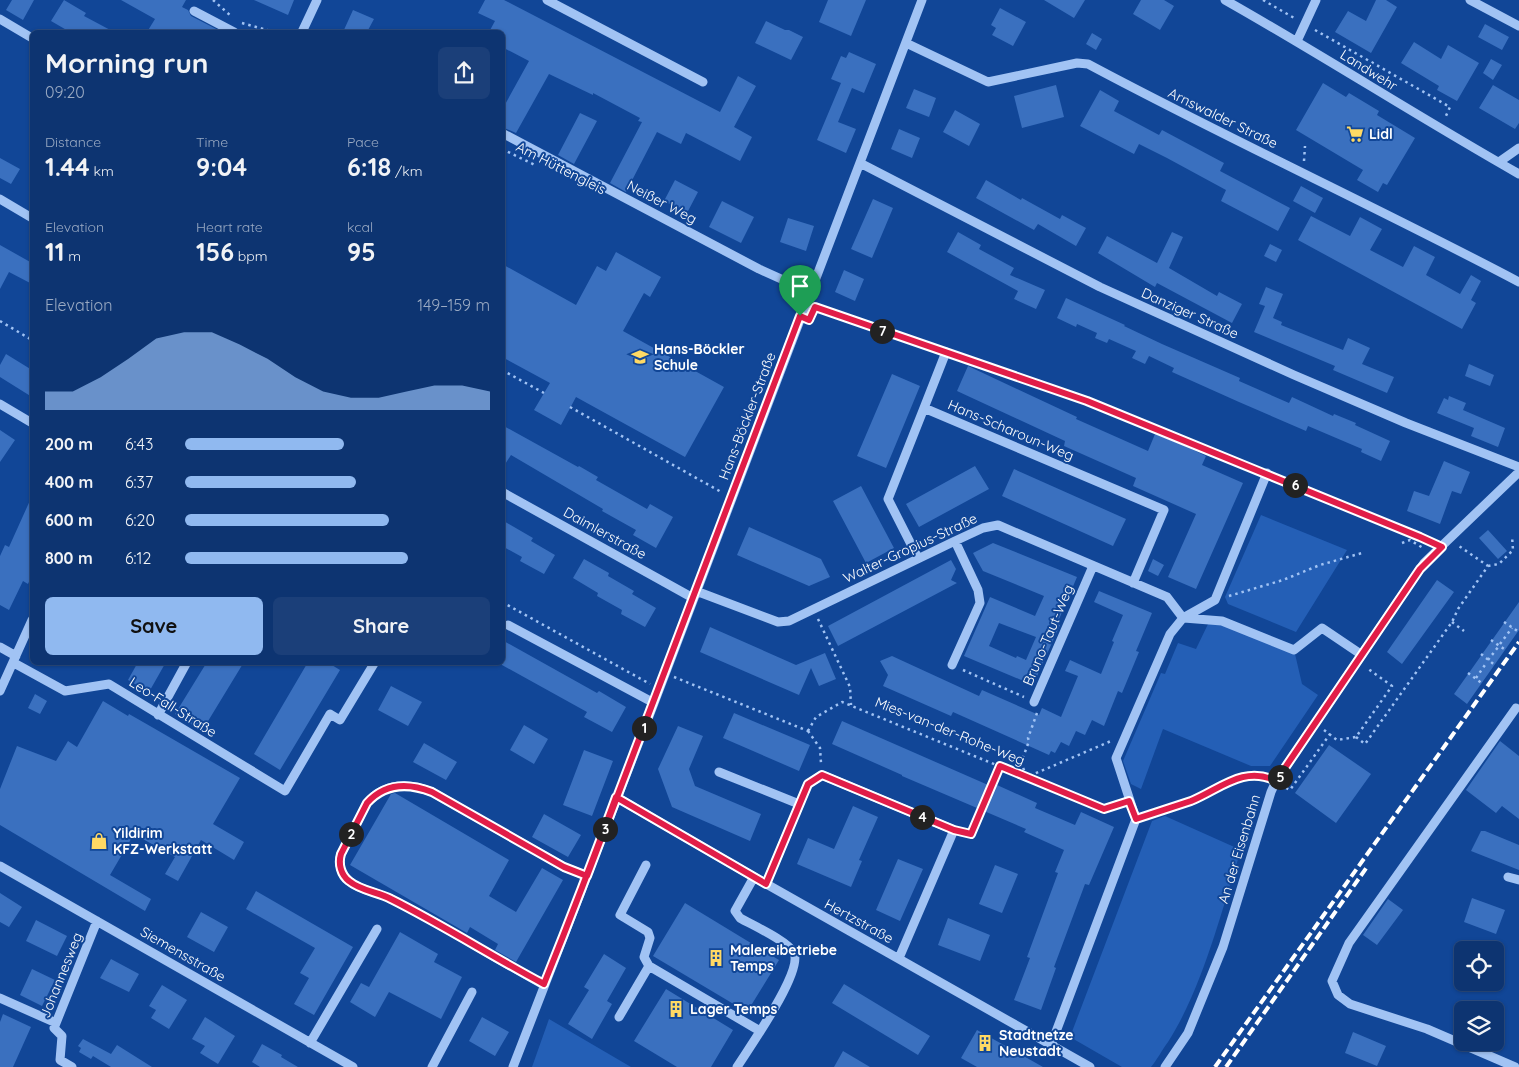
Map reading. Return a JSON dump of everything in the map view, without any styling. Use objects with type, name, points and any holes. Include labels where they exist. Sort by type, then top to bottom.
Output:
[{"type":"street","points":[[303,30],[316,0]]},
{"type":"street","points":[[547,0],[703,82]]},
{"type":"street","name":"Hans-Böckler-Straße","points":[[513,1067],[922,0]]},
{"type":"street","name":"Landwehr","points":[[1224,0],[1297,41],[1439,128],[1519,174]]},
{"type":"street","points":[[1297,41],[1316,0]]},
{"type":"street","points":[[1470,0],[1519,26]]},
{"type":"street","points":[[194,11],[230,30]]},
{"type":"street","points":[[0,19],[30,37]]},
{"type":"street","name":"Arnswalder Straße","points":[[906,43],[988,82],[1077,63],[1088,64],[1157,101],[1303,172],[1519,282]]},
{"type":"street","name":"Neißer Weg","points":[[505,135],[760,269],[810,292]]},
{"type":"street","points":[[1499,162],[1519,148]]},
{"type":"street","name":"Danziger Straße","points":[[860,163],[1108,291],[1398,419],[1519,467]]},
{"type":"street","points":[[0,199],[30,217]]},
{"type":"street","points":[[918,558],[888,499],[946,352]]},
{"type":"street","points":[[0,404],[30,422]]},
{"type":"street","name":"Hans-Scharoun-Weg","points":[[924,408],[1164,510],[1133,583]]},
{"type":"street","name":"An der Eisenbahn","points":[[1166,1067],[1188,1033],[1223,947],[1276,781],[1420,569],[1519,472]]},
{"type":"street","points":[[1051,1045],[1136,819],[1116,758],[1170,634],[1183,618],[1215,600],[1267,473]]},
{"type":"street","name":"Daimlerstraße","points":[[505,494],[695,594]]},
{"type":"street","name":"Walter-Gropius-Straße","points":[[695,594],[778,622],[789,621],[955,541],[984,528],[998,525],[1167,597],[1183,618]]},
{"type":"street","points":[[952,665],[980,603],[978,590],[955,541]]},
{"type":"street","name":"Bruno-Taut-Weg","points":[[1034,702],[1093,566]]},
{"type":"street","points":[[1183,618],[1222,620],[1294,650],[1322,628],[1360,658]]},
{"type":"street","points":[[0,691],[30,625]]},
{"type":"street","points":[[508,625],[654,703]]},
{"type":"street","name":"Leo-Fall-Straße","points":[[0,647],[15,659],[65,691],[110,684],[285,791],[330,714],[340,720],[373,665]]},
{"type":"street","points":[[158,715],[185,665]]},
{"type":"street","points":[[1515,1067],[1428,1029],[1350,1004],[1338,995],[1332,981],[1349,943],[1516,708]]},
{"type":"street","points":[[719,772],[799,804]]},
{"type":"street","points":[[766,884],[808,784],[822,775],[954,830],[899,958]]},
{"type":"street","points":[[544,984],[390,898],[349,881],[340,868],[341,854],[367,803],[387,788],[408,785],[432,792],[564,867],[587,876]]},
{"type":"street","name":"Hertzstraße","points":[[616,797],[1090,1067]]},
{"type":"street","points":[[646,865],[620,915],[648,932],[650,938],[644,957],[649,966],[760,1031]]},
{"type":"street","name":"Siemensstraße","points":[[0,866],[353,1067]]},
{"type":"street","points":[[737,1067],[785,991],[796,961],[794,953],[787,945],[740,918],[736,911],[754,877]]},
{"type":"street","points":[[1508,877],[1519,880]]},
{"type":"street","name":"Johannesweg","points":[[72,1067],[60,1060],[62,1036],[54,1028],[97,921]]},
{"type":"street","points":[[310,1042],[377,929]]},
{"type":"street","points":[[619,1017],[649,966]]},
{"type":"street","points":[[432,1067],[472,992]]},
{"type":"street","points":[[0,998],[56,1023]]},
{"type":"path","points":[[213,0],[231,16]]},
{"type":"path","points":[[1262,0],[1450,108],[1439,128]]},
{"type":"path","points":[[237,22],[267,30]]},
{"type":"path","name":"Am Hüttengleis","points":[[505,151],[537,167]]},
{"type":"path","points":[[791,296],[792,312],[809,320],[815,307],[1087,401],[1267,473],[1442,547],[1457,545],[1488,566]]},
{"type":"path","points":[[0,321],[30,339]]},
{"type":"path","points":[[505,372],[544,393]]},
{"type":"path","points":[[570,407],[731,497]]},
{"type":"path","points":[[1356,737],[1365,744],[1452,622],[1458,609],[1488,566],[1499,564],[1513,550],[1512,536]]},
{"type":"path","points":[[1402,543],[1410,540],[1434,554]]},
{"type":"path","points":[[1215,600],[1283,580],[1320,564],[1362,553]]},
{"type":"path","points":[[505,604],[659,689]]},
{"type":"path","points":[[808,731],[816,717],[842,702],[851,706],[850,687],[813,610]]},
{"type":"path","points":[[1452,622],[1464,631]]},
{"type":"path","points":[[1504,622],[1519,632]]},
{"type":"path","points":[[1476,678],[1512,628]]},
{"type":"path","points":[[1491,640],[1506,651]]},
{"type":"path","points":[[1481,654],[1496,666]]},
{"type":"path","points":[[1136,819],[1192,800],[1236,778],[1244,776],[1266,776],[1290,790],[1330,734],[1337,740],[1356,737],[1392,686],[1360,658]]},
{"type":"path","name":"Bruno-Taut-Weg","points":[[952,665],[1034,702]]},
{"type":"path","points":[[665,673],[808,731],[820,748],[822,775]]},
{"type":"path","points":[[1468,673],[1483,684]]},
{"type":"path","points":[[1034,702],[1037,715],[1021,763],[1027,777],[1128,733]]},
{"type":"path","name":"Mies-van-der-Rohe-Weg","points":[[851,706],[1104,809],[1129,801]]},
{"type":"path","points":[[954,830],[971,834],[1000,766]]},
{"type":"shaded area","points":[[1261,515],[1347,550],[1296,632],[1228,604],[1225,597]]},
{"type":"shaded area","points":[[1209,622],[1216,622],[1295,654],[1302,684],[1318,695],[1270,766],[1251,766],[1163,729],[1141,789],[1131,784],[1123,761],[1161,673],[1165,674],[1178,643],[1196,649]]},
{"type":"shaded area","points":[[1165,816],[1241,850],[1210,949],[1180,1021],[1151,1067],[1122,1067],[1070,1037],[1152,821]]},
{"type":"shaded area","points":[[549,1019],[631,1067],[532,1067]]},
{"type":"building","points":[[12,0],[34,0],[23,20],[6,10]]},
{"type":"building","points":[[64,0],[86,13],[84,16],[110,30],[67,30],[51,21]]},
{"type":"building","points":[[121,0],[186,0],[182,7],[188,10],[191,16],[218,30],[148,30],[155,19]]},
{"type":"building","points":[[254,0],[294,0],[288,15]]},
{"type":"building","points":[[485,0],[504,0],[720,112],[738,76],[756,86],[734,127],[752,137],[740,161],[686,133],[681,144],[657,132],[626,192],[610,183],[642,122],[638,121],[640,118],[593,93],[593,95],[549,74],[516,133],[505,128],[505,105],[529,61],[505,49],[505,30],[490,30],[495,21],[478,13]]},
{"type":"building","points":[[828,0],[866,0],[851,36],[819,22]]},
{"type":"building","points":[[1044,0],[1085,0],[1074,18]]},
{"type":"building","points":[[1141,0],[1164,0],[1174,6],[1160,30],[1133,14]]},
{"type":"building","points":[[1376,0],[1386,0],[1397,7],[1371,53],[1335,32],[1348,11],[1366,21]]},
{"type":"building","points":[[1000,8],[1026,22],[1013,46],[992,35],[996,28],[991,25]]},
{"type":"building","points":[[353,10],[374,19],[368,30],[344,30]]},
{"type":"building","points":[[766,21],[803,37],[791,60],[755,43]]},
{"type":"building","points":[[1485,24],[1509,37],[1502,50],[1478,37]]},
{"type":"building","points":[[1092,33],[1102,39],[1096,50],[1086,44]]},
{"type":"building","points":[[1414,42],[1441,59],[1448,45],[1479,63],[1457,101],[1437,90],[1439,86],[1401,63]]},
{"type":"building","points":[[849,52],[876,64],[864,93],[852,88],[838,122],[856,129],[846,153],[817,140],[841,83],[831,79],[841,56],[846,58]]},
{"type":"building","points":[[1491,59],[1502,65],[1493,80],[1483,73]]},
{"type":"building","name":"Lidl","points":[[1323,83],[1346,97],[1349,93],[1379,111],[1377,115],[1415,138],[1387,185],[1383,183],[1378,192],[1357,180],[1363,170],[1296,130]]},
{"type":"building","points":[[1056,85],[1064,117],[1022,128],[1014,96]]},
{"type":"building","points":[[1493,85],[1519,100],[1519,123],[1515,129],[1479,108]]},
{"type":"building","points":[[914,89],[936,98],[929,117],[906,108]]},
{"type":"building","points":[[1100,90],[1119,101],[1114,111],[1159,135],[1162,130],[1224,163],[1220,171],[1290,208],[1278,231],[1221,201],[1226,190],[1167,158],[1139,144],[1134,154],[1080,126]]},
{"type":"building","points":[[955,110],[980,124],[969,146],[943,132]]},
{"type":"building","points":[[580,113],[597,121],[574,164],[558,155]]},
{"type":"building","points":[[899,129],[920,138],[912,158],[891,149]]},
{"type":"building","points":[[0,158],[20,169],[11,184],[0,178]]},
{"type":"building","points":[[675,180],[698,192],[687,213],[664,201]]},
{"type":"building","points":[[986,180],[1060,219],[1062,215],[1086,228],[1076,246],[1038,224],[1034,230],[976,198]]},
{"type":"building","points":[[1301,186],[1323,198],[1315,213],[1293,201]]},
{"type":"building","points":[[873,199],[893,208],[872,258],[851,249]]},
{"type":"building","points":[[722,201],[754,217],[741,243],[709,227]]},
{"type":"building","points":[[1311,216],[1350,236],[1360,217],[1382,229],[1370,250],[1403,267],[1414,246],[1435,257],[1426,275],[1460,294],[1471,275],[1481,281],[1471,300],[1476,303],[1462,329],[1298,240]]},
{"type":"building","points":[[788,218],[814,226],[806,251],[780,242]]},
{"type":"building","points":[[958,232],[981,245],[979,249],[1014,268],[1010,275],[1045,290],[1036,309],[1014,299],[1018,291],[947,252]]},
{"type":"building","points":[[1172,232],[1183,237],[1169,268],[1217,296],[1219,292],[1242,304],[1232,323],[1157,283],[1155,287],[1098,253],[1107,236],[1157,263]]},
{"type":"building","points":[[1270,244],[1282,250],[1276,262],[1264,256]]},
{"type":"building","points":[[0,245],[30,262],[30,283],[9,272],[0,289]]},
{"type":"building","points":[[616,252],[661,277],[650,297],[644,293],[623,331],[724,387],[685,457],[576,397],[561,425],[534,410],[550,383],[505,359],[505,266],[576,305],[597,266],[606,271]]},
{"type":"building","points":[[844,270],[864,279],[855,301],[835,292]]},
{"type":"building","points":[[1266,287],[1283,294],[1273,318],[1282,322],[1281,325],[1343,350],[1348,338],[1370,348],[1362,364],[1394,377],[1387,393],[1333,370],[1335,366],[1254,332],[1265,306],[1259,304]]},
{"type":"building","points":[[1066,298],[1162,344],[1240,378],[1239,381],[1289,403],[1292,397],[1333,416],[1334,414],[1356,423],[1355,425],[1390,441],[1381,461],[1361,452],[1362,449],[1308,426],[1306,431],[1172,372],[1174,368],[1149,356],[1145,364],[1132,358],[1136,351],[1109,339],[1107,343],[1095,338],[1097,333],[1077,324],[1076,327],[1057,318]]},
{"type":"building","points":[[6,354],[30,369],[30,396],[0,377],[0,365]]},
{"type":"building","points":[[1469,364],[1494,375],[1490,386],[1465,376]]},
{"type":"building","points":[[968,366],[1077,417],[1076,419],[1148,451],[1155,434],[1183,445],[1206,456],[1202,465],[1243,483],[1196,589],[1168,577],[1196,514],[1133,486],[1136,478],[1064,446],[1065,441],[957,391]]},
{"type":"building","points":[[892,374],[920,386],[886,468],[857,456]]},
{"type":"building","points":[[1449,396],[1466,403],[1463,410],[1505,428],[1498,447],[1471,436],[1474,428],[1437,413],[1444,398],[1448,400]]},
{"type":"building","points":[[505,427],[598,477],[596,480],[647,509],[650,504],[673,517],[656,548],[633,535],[636,530],[511,455],[505,464]]},
{"type":"building","points":[[0,430],[15,440],[0,462]]},
{"type":"building","points":[[1444,461],[1470,472],[1461,494],[1452,491],[1440,524],[1407,511],[1414,491],[1429,496]]},
{"type":"building","points":[[975,466],[989,489],[919,527],[906,504]]},
{"type":"building","points":[[1014,469],[1126,519],[1113,546],[1002,496]]},
{"type":"building","points":[[861,486],[894,548],[866,563],[833,501]]},
{"type":"building","points":[[30,500],[30,580],[28,584],[23,581],[9,610],[0,605],[0,556],[5,545],[9,547]]},
{"type":"building","points":[[505,522],[533,538],[531,541],[555,555],[544,574],[520,561],[522,557],[505,548]]},
{"type":"building","points":[[749,527],[821,559],[830,577],[809,586],[737,555]]},
{"type":"building","points":[[1488,530],[1507,551],[1498,559],[1479,538]]},
{"type":"building","points":[[993,543],[1077,577],[1057,624],[1060,625],[1033,685],[964,656],[990,597],[1035,616],[1044,596],[983,571],[973,553]],"holes":[[[999,623],[1036,637],[1026,660],[1017,656],[1016,658],[989,646]]]},
{"type":"building","points":[[584,559],[609,573],[608,576],[634,591],[632,594],[656,608],[645,627],[621,614],[622,610],[597,596],[598,593],[573,578]]},
{"type":"building","points":[[1153,559],[1164,565],[1158,576],[1148,571]]},
{"type":"building","points":[[951,560],[956,569],[951,580],[957,583],[838,646],[828,626]]},
{"type":"building","points":[[1437,580],[1454,592],[1402,664],[1387,652]]},
{"type":"building","points":[[1099,591],[1152,613],[1136,651],[1139,652],[1122,693],[1118,691],[1104,726],[1092,720],[1085,735],[1076,731],[1069,746],[1061,742],[1055,753],[1051,751],[1049,755],[953,712],[951,716],[883,686],[888,675],[880,661],[892,656],[979,696],[982,690],[1039,715],[1042,708],[1061,717],[1078,676],[1065,671],[1070,660],[1101,674],[1123,615],[1094,602]]},
{"type":"building","points":[[1519,602],[1519,630],[1467,704],[1454,694]]},
{"type":"building","points":[[710,627],[796,665],[825,653],[836,679],[819,686],[811,668],[799,695],[700,652]]},
{"type":"building","points":[[505,642],[626,707],[612,732],[584,717],[587,712],[502,665],[505,665]]},
{"type":"building","points":[[136,665],[164,665],[149,692],[128,680]]},
{"type":"building","points":[[205,665],[242,665],[202,731],[175,714]]},
{"type":"building","points":[[306,665],[332,665],[340,670],[280,770],[254,754]]},
{"type":"building","points":[[391,686],[422,702],[408,726],[378,710]]},
{"type":"building","points":[[35,694],[47,701],[40,714],[28,708]]},
{"type":"building","points":[[103,701],[240,778],[213,824],[244,842],[234,860],[201,840],[178,881],[165,874],[175,857],[134,834],[110,875],[151,899],[145,911],[0,825],[0,789],[17,746],[56,761],[68,741],[77,747]]},
{"type":"building","points":[[734,713],[810,745],[799,771],[723,738]]},
{"type":"building","points":[[842,721],[995,788],[997,785],[1037,803],[1035,808],[1075,825],[1081,812],[1114,827],[1089,885],[1085,884],[1054,967],[1056,968],[1041,1010],[1014,1000],[1030,958],[1027,957],[1058,873],[1055,872],[1064,850],[1024,832],[1026,829],[832,744]]},
{"type":"building","points":[[524,725],[548,739],[534,764],[510,750]]},
{"type":"building","points":[[678,726],[703,736],[689,769],[695,786],[761,814],[750,841],[672,807],[658,769]]},
{"type":"building","points":[[1500,741],[1519,756],[1519,819],[1502,806],[1496,813],[1466,790]]},
{"type":"building","points":[[424,743],[457,762],[446,780],[413,762]]},
{"type":"building","points":[[1329,745],[1371,774],[1336,823],[1295,793]]},
{"type":"building","points":[[584,750],[613,761],[592,816],[563,805]]},
{"type":"building","points":[[395,793],[509,860],[489,896],[516,912],[542,868],[563,880],[516,962],[495,950],[498,944],[470,927],[467,933],[350,865],[391,794]]},
{"type":"building","points":[[853,806],[878,817],[859,860],[862,861],[851,887],[797,864],[808,838],[834,849]]},
{"type":"building","points":[[544,814],[581,835],[568,857],[532,837]]},
{"type":"building","points":[[1481,831],[1519,845],[1519,870],[1471,851]]},
{"type":"building","points":[[898,859],[923,869],[900,921],[876,910]]},
{"type":"building","points":[[995,865],[1018,874],[1002,913],[979,904]]},
{"type":"building","points":[[256,891],[353,947],[314,1015],[294,1004],[309,978],[300,973],[315,948],[246,909]]},
{"type":"building","points":[[0,893],[22,907],[9,927],[0,922]]},
{"type":"building","points":[[1472,898],[1505,910],[1496,934],[1464,922]]},
{"type":"building","points":[[1388,899],[1403,910],[1377,945],[1363,935]]},
{"type":"building","name":"Malereibetriebe Temps","points":[[685,903],[779,960],[747,1012],[653,956]]},
{"type":"building","points":[[201,912],[228,927],[214,952],[187,937]]},
{"type":"building","points":[[948,918],[990,935],[980,961],[938,945]]},
{"type":"building","points":[[36,920],[67,936],[57,956],[26,941]]},
{"type":"building","points":[[400,932],[438,954],[434,962],[462,977],[441,1019],[389,992],[375,1017],[350,1002],[361,983],[369,987]]},
{"type":"building","points":[[604,954],[626,968],[607,1001],[612,1004],[592,1039],[568,1024],[589,990],[584,987]]},
{"type":"building","points":[[111,959],[139,974],[129,992],[100,978]]},
{"type":"building","points":[[32,969],[55,980],[42,1006],[20,995]]},
{"type":"building","points":[[844,984],[930,1036],[918,1055],[832,1003]]},
{"type":"building","points":[[162,985],[187,1000],[169,1029],[151,1018],[156,1010],[149,1006]]},
{"type":"building","name":"Lager Temps","points":[[666,989],[733,1030],[711,1067],[677,1067],[634,1041]]},
{"type":"building","points":[[3,1014],[31,1027],[13,1067],[0,1067],[0,1022]]},
{"type":"building","points":[[205,1017],[235,1036],[218,1064],[200,1053],[205,1046],[192,1039]]},
{"type":"building","points":[[482,1017],[509,1032],[495,1056],[469,1041]]},
{"type":"building","name":"Stadtnetze Neustadt","points":[[977,1030],[1043,1067],[977,1067],[961,1058]]},
{"type":"building","points":[[1353,1032],[1386,1046],[1377,1066],[1345,1053]]},
{"type":"building","points":[[83,1039],[111,1054],[117,1045],[152,1067],[111,1067],[93,1056],[91,1059],[79,1052],[81,1048],[78,1046]]},
{"type":"building","points":[[262,1044],[298,1067],[260,1067],[252,1062]]},
{"type":"building","points":[[843,1051],[870,1067],[834,1067]]},
{"type":"railway","points":[[1215,1067],[1519,642]]},
{"type":"railway","points":[[1226,1067],[1367,867]]},
{"type":"place","name":"Lidl","points":[[1355,134]]},
{"type":"place","name":"Hans-Böckler Schule","points":[[640,357]]},
{"type":"place","name":"Yildirim KFZ-Werkstatt","points":[[99,841]]},
{"type":"place","name":"Malereibetriebe Temps","points":[[716,958]]},
{"type":"place","name":"Lager Temps","points":[[676,1009]]},
{"type":"place","name":"Stadtnetze Neustadt","points":[[985,1043]]},
{"type":"route","points":[[800,316],[654,703],[616,797],[587,876],[564,867],[432,792],[408,785],[387,788],[367,803],[339,861],[343,875],[349,881],[390,898],[544,984],[587,876],[602,836],[616,797],[766,884],[808,784],[822,775],[954,830],[971,834],[1000,766],[1104,809],[1129,801],[1136,819],[1192,800],[1236,778],[1266,776],[1276,781],[1424,563],[1442,547],[1267,473],[1087,401],[815,307],[809,320],[800,316]]}]
